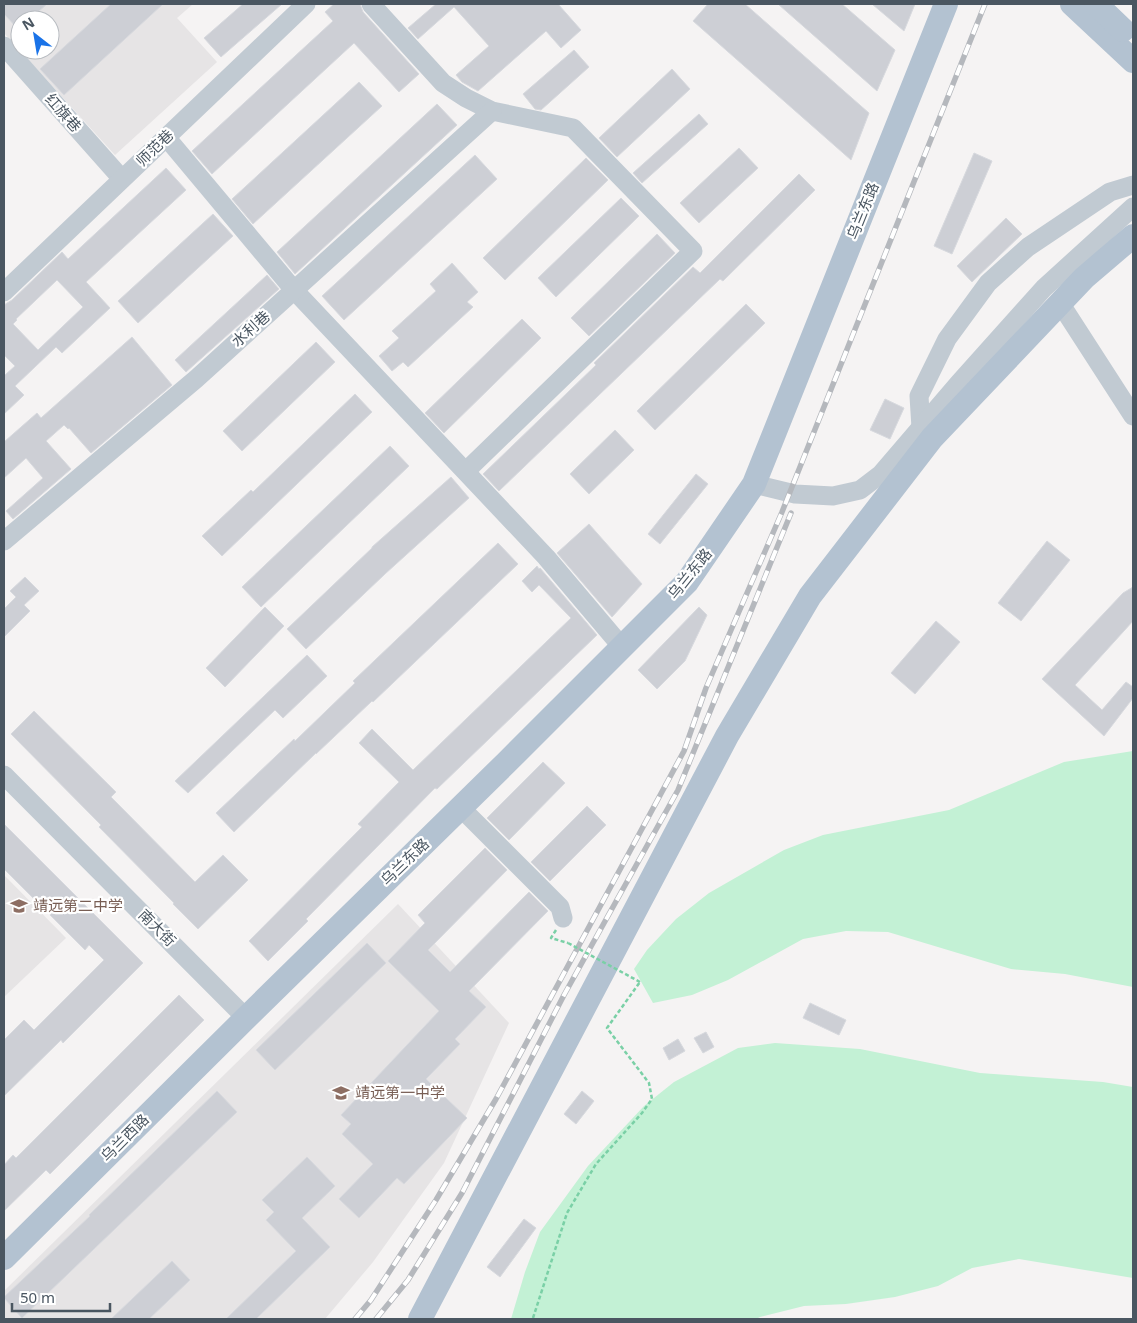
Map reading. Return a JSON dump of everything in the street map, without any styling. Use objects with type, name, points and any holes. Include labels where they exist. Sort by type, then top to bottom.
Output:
[{"type":"main road","name":"乌兰东路","points":[[246,1018],[461,808],[687,582],[754,484],[946,4]]},
{"type":"main road","points":[[1072,4],[1133,62]]},
{"type":"main road","points":[[1096,4],[1133,40]]},
{"type":"main road","points":[[420,1319],[727,736],[810,596],[932,438],[1084,278],[1133,236]]},
{"type":"main road","name":"乌兰西路","points":[[4,1258],[246,1018]]},
{"type":"street","name":"师范巷","points":[[4,292],[306,4]]},
{"type":"street","points":[[371,4],[443,83],[466,98],[492,111],[573,128],[693,251],[466,471]]},
{"type":"street","name":"红旗巷","points":[[4,46],[122,179]]},
{"type":"street","name":"水利巷","points":[[4,541],[196,379],[492,111]]},
{"type":"street","points":[[166,137],[294,290],[546,557],[622,647]]},
{"type":"street","points":[[921,428],[919,396],[946,339],[988,283],[1036,241],[1110,192],[1133,185]]},
{"type":"street","points":[[754,484],[795,494],[833,496],[860,490],[881,474],[1044,288],[1133,207]]},
{"type":"street","points":[[1060,303],[1133,416]]},
{"type":"street","name":"南大街","points":[[4,775],[246,1018]]},
{"type":"street","points":[[461,808],[560,908],[563,918]]},
{"type":"path","points":[[533,1318],[567,1213],[596,1164],[652,1099],[649,1083],[607,1028],[640,982],[568,943]]},
{"type":"shaded area","points":[[4,4],[193,4],[177,18],[217,62],[115,155],[29,60],[60,60],[60,10],[10,10],[10,40],[4,33]]},
{"type":"shaded area","name":"靖远第二中学","points":[[4,875],[66,938],[4,997]]},
{"type":"shaded area","name":"靖远第一中学","points":[[398,904],[509,1023],[444,1163],[373,1262],[325,1319],[4,1319],[4,1291]]},
{"type":"green space","points":[[1133,751],[1133,987],[1065,974],[1011,969],[888,932],[846,931],[803,939],[728,980],[692,995],[653,1003],[634,969],[647,950],[676,919],[709,893],[784,850],[823,835],[949,810],[1064,762]]},
{"type":"green space","points":[[775,1043],[860,1049],[980,1073],[1103,1082],[1133,1087],[1133,1278],[1019,1259],[972,1268],[938,1286],[895,1297],[846,1304],[804,1306],[756,1319],[511,1319],[525,1272],[540,1232],[588,1166],[644,1106],[674,1082],[738,1048]]},
{"type":"building","points":[[4,4],[47,4],[40,10],[10,10],[10,20],[4,14]]},
{"type":"building","points":[[111,4],[163,4],[64,95],[40,69],[50,60],[60,60],[60,51]]},
{"type":"building","points":[[243,4],[282,4],[221,57],[204,38]]},
{"type":"building","points":[[334,4],[360,4],[363,12],[419,74],[399,92],[354,43],[212,174],[192,151],[333,21],[325,12]]},
{"type":"building","points":[[436,4],[558,4],[581,30],[561,48],[546,31],[478,91],[462,82],[456,75],[489,46],[454,7],[418,39],[408,28]]},
{"type":"building","points":[[708,4],[745,4],[869,113],[851,160],[693,21]]},
{"type":"building","points":[[778,4],[842,4],[895,50],[877,91]]},
{"type":"building","points":[[872,4],[915,4],[904,31]]},
{"type":"building","points":[[574,50],[589,67],[541,110],[535,109],[523,94]]},
{"type":"building","points":[[672,69],[690,89],[617,157],[599,138]]},
{"type":"building","points":[[359,82],[382,106],[253,224],[232,199]]},
{"type":"building","points":[[437,104],[457,125],[295,274],[277,252]]},
{"type":"building","points":[[699,114],[708,124],[642,183],[633,173]]},
{"type":"building","points":[[739,148],[758,168],[699,223],[680,203]]},
{"type":"building","points":[[974,153],[992,161],[952,254],[934,246]]},
{"type":"building","points":[[475,155],[497,179],[344,320],[322,296]]},
{"type":"building","points":[[586,158],[608,180],[505,280],[483,258]]},
{"type":"building","points":[[166,168],[186,190],[86,282],[110,308],[62,353],[56,347],[15,386],[24,395],[4,414],[4,374],[15,366],[4,355],[4,305],[12,300],[62,252],[68,259]],"holes":[[[57,280],[83,307],[38,350],[13,324]]]},
{"type":"building","points":[[799,174],[815,190],[723,281],[720,279],[499,491],[483,474],[596,365],[594,363],[693,267],[700,273]]},
{"type":"building","points":[[621,198],[639,216],[556,297],[538,278]]},
{"type":"building","points":[[213,214],[233,236],[138,323],[118,301]]},
{"type":"building","points":[[1006,218],[1022,234],[972,282],[957,266]]},
{"type":"building","points":[[657,234],[675,253],[589,336],[571,318]]},
{"type":"building","points":[[452,263],[478,292],[467,302],[473,307],[408,367],[403,362],[392,371],[379,356],[399,338],[392,331],[436,291],[430,284]]},
{"type":"building","points":[[267,275],[279,289],[186,372],[175,360]]},
{"type":"building","points":[[746,304],[765,323],[655,430],[637,411]]},
{"type":"building","points":[[522,319],[541,338],[444,433],[425,413]]},
{"type":"building","points":[[132,337],[172,385],[91,453],[69,428],[64,425],[46,441],[71,469],[13,519],[6,511],[43,478],[26,458],[4,478],[4,442],[37,413],[41,418]]},
{"type":"building","points":[[316,342],[335,362],[242,451],[223,431]]},
{"type":"building","points":[[355,394],[372,412],[222,556],[202,536],[251,490],[253,492]]},
{"type":"building","points":[[885,399],[904,408],[890,439],[870,430]]},
{"type":"building","points":[[615,430],[634,450],[589,494],[570,474]]},
{"type":"building","points":[[390,446],[409,466],[261,607],[242,587]]},
{"type":"building","points":[[696,474],[708,484],[660,544],[648,534]]},
{"type":"building","points":[[451,477],[469,498],[306,649],[287,629],[372,547]]},
{"type":"building","points":[[589,524],[642,584],[612,617],[557,553]]},
{"type":"building","points":[[1047,541],[1070,560],[1021,621],[998,603]]},
{"type":"building","points":[[498,543],[518,564],[234,832],[216,813],[294,739],[295,741],[355,683],[353,681]]},
{"type":"building","points":[[537,566],[597,635],[437,789],[435,788],[306,919],[308,921],[268,961],[249,941],[362,827],[358,824],[399,782],[359,743],[372,729],[413,770],[571,618],[539,585],[532,592],[522,581]]},
{"type":"building","points":[[25,577],[39,591],[24,605],[30,611],[4,637],[4,609],[16,597],[10,591]]},
{"type":"building","points":[[1133,587],[1133,621],[1075,685],[1102,710],[1126,682],[1133,687],[1133,698],[1104,736],[1042,679],[1123,593]]},
{"type":"building","points":[[265,607],[284,626],[225,687],[206,668]]},
{"type":"building","points":[[699,607],[707,615],[685,661],[657,689],[638,670]]},
{"type":"building","points":[[936,621],[960,642],[915,694],[891,673]]},
{"type":"building","points":[[307,655],[327,676],[283,718],[275,710],[188,793],[175,781]]},
{"type":"building","points":[[34,711],[116,792],[111,797],[195,882],[223,855],[248,880],[198,929],[99,827],[101,825],[11,734]]},
{"type":"building","points":[[543,762],[565,783],[509,840],[487,818]]},
{"type":"building","points":[[587,806],[606,825],[550,881],[531,862]]},
{"type":"building","points":[[4,824],[143,963],[63,1043],[61,1040],[4,1096],[4,1040],[24,1020],[34,1030],[104,960],[89,945],[85,950],[4,869]]},
{"type":"building","points":[[485,848],[507,870],[428,950],[450,972],[529,892],[548,911],[469,991],[486,1007],[455,1039],[460,1044],[426,1079],[467,1118],[404,1184],[397,1178],[359,1218],[339,1199],[373,1164],[342,1134],[351,1124],[341,1115],[439,1011],[388,961],[425,923],[418,915]]},
{"type":"building","points":[[367,943],[386,963],[275,1070],[256,1050]]},
{"type":"building","points":[[179,995],[204,1020],[50,1174],[46,1170],[4,1211],[4,1165],[13,1155],[16,1158]]},
{"type":"building","points":[[810,1003],[846,1020],[839,1035],[803,1018]]},
{"type":"building","points":[[706,1032],[714,1047],[703,1053],[694,1038]]},
{"type":"building","points":[[678,1039],[685,1051],[669,1060],[663,1048]]},
{"type":"building","points":[[217,1091],[237,1112],[22,1318],[4,1297],[90,1216]]},
{"type":"building","points":[[582,1091],[594,1101],[576,1124],[564,1114]]},
{"type":"building","points":[[307,1157],[335,1186],[302,1218],[330,1247],[256,1319],[226,1319],[296,1251],[266,1220],[274,1212],[262,1200]]},
{"type":"building","points":[[524,1219],[536,1228],[500,1277],[487,1267]]},
{"type":"building","points":[[172,1261],[190,1280],[149,1319],[111,1319]]},
{"type":"railway","points":[[355,1319],[371,1300],[436,1200],[496,1099],[684,751],[706,688],[782,512],[985,4]]},
{"type":"railway","points":[[376,1319],[408,1280],[462,1193],[564,995],[678,790],[791,513]]},
{"type":"place","name":"靖远第二中学","points":[[19,906]]},
{"type":"place","name":"靖远第一中学","points":[[341,1093]]}]
